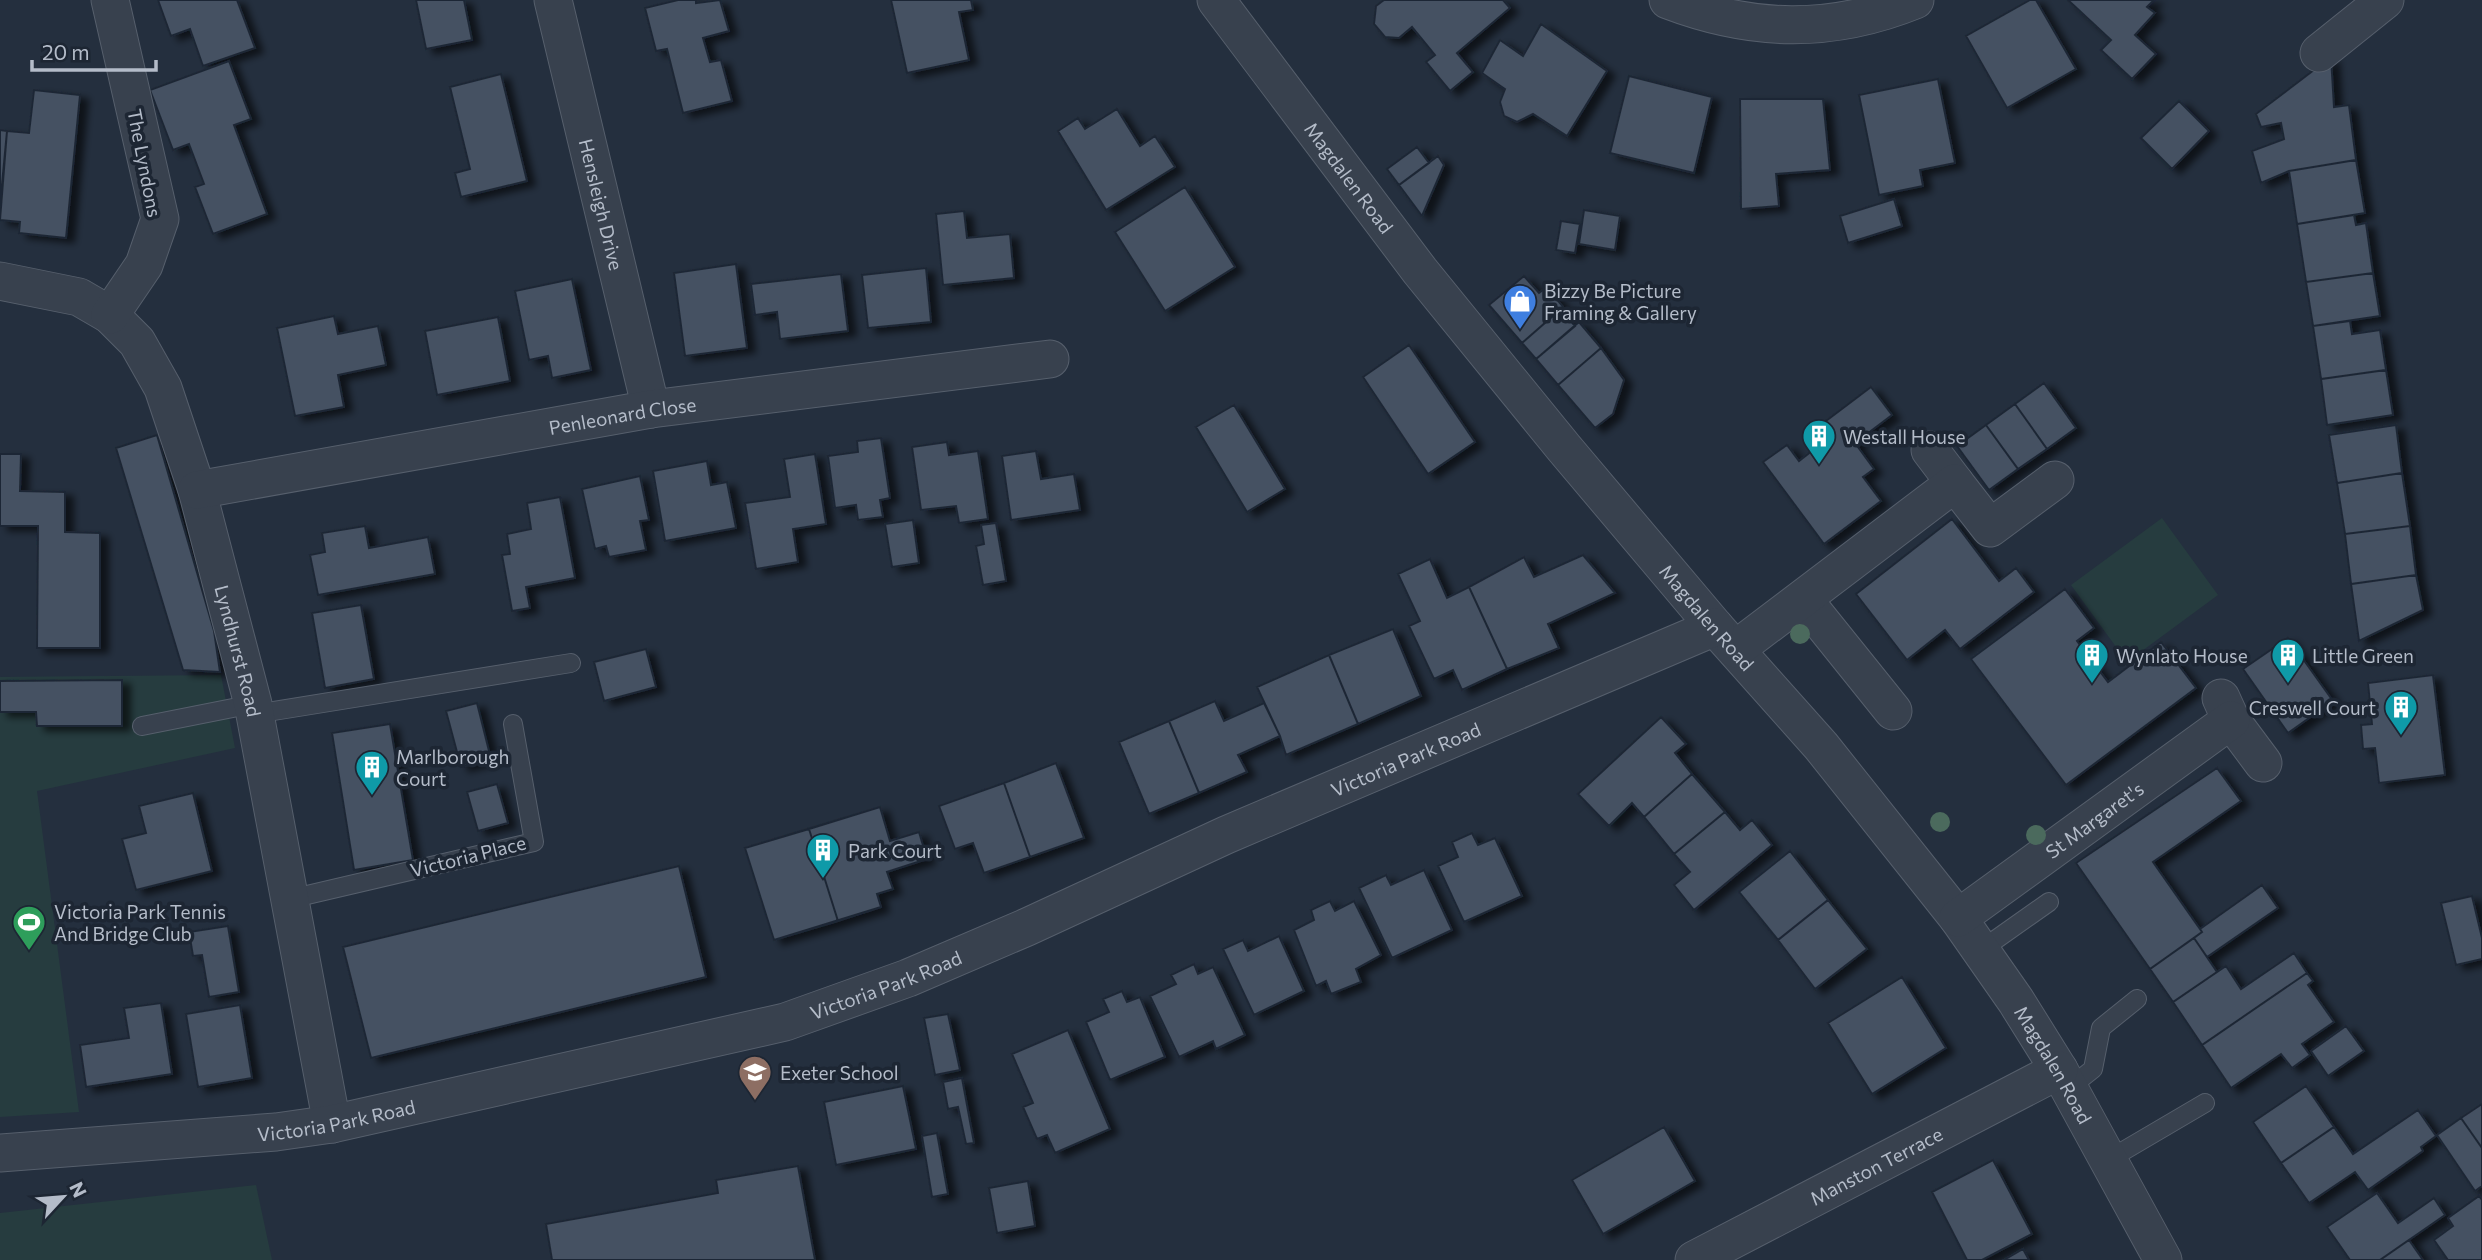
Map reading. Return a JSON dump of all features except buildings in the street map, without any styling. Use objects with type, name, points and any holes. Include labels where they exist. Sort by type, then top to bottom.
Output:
[{"type":"street","name":"The Lyndons","points":[[110,0],[160,219],[144,265],[110,315]]},
{"type":"street","name":"Hensleigh Drive","points":[[553,0],[651,409]]},
{"type":"street","name":"Magdalen Road","points":[[1216,0],[1420,271],[1564,448],[1725,638],[1821,746],[1958,918],[2016,1002],[2064,1079],[2163,1260]]},
{"type":"street","points":[[1668,0],[1714,16],[1761,25],[1826,25],[1915,0]]},
{"type":"street","points":[[2319,53],[2385,0]]},
{"type":"street","name":"Lyndhurst Road","points":[[0,281],[79,297],[110,315],[136,342],[163,388],[197,489],[254,709],[332,1124]]},
{"type":"street","name":"Penleonard Close","points":[[197,489],[651,409],[1051,359]]},
{"type":"street","points":[[1930,450],[1990,528],[2055,480]]},
{"type":"street","points":[[1725,638],[1803,599],[1955,483]]},
{"type":"street","points":[[1803,599],[1893,710]]},
{"type":"street","name":"Victoria Park Road","points":[[0,1153],[276,1132],[332,1124],[785,1022],[896,982],[1027,927],[1226,835],[1725,638]]},
{"type":"street","name":"St Margaret's","points":[[1958,918],[2226,708],[2263,763]]},
{"type":"street","name":"Manston Terrace","points":[[1693,1260],[2064,1079]]},
{"type":"lane","points":[[142,726],[571,663]]},
{"type":"lane","name":"Victoria Place","points":[[290,899],[534,842],[513,724]]},
{"type":"lane","points":[[1980,950],[2049,902]]},
{"type":"lane","points":[[2064,1079],[2093,1069],[2101,1028],[2137,999]]},
{"type":"lane","points":[[2108,1160],[2205,1104]]},
{"type":"green space","points":[[2162,518],[2218,595],[2127,662],[2071,585]]},
{"type":"green space","name":"Victoria Park Tennis And Bridge Club","points":[[221,675],[235,748],[37,791],[79,1112],[0,1117],[0,677]]},
{"type":"green space","points":[[256,1185],[272,1260],[0,1260],[0,1213]]},
{"type":"place","name":"Bizzy Be Picture Framing & Gallery","points":[[1520,331]]},
{"type":"place","name":"Westall House","points":[[1819,466]]},
{"type":"place","name":"Wynlato House","points":[[2092,685]]},
{"type":"place","name":"Little Green","points":[[2288,685]]},
{"type":"place","name":"Creswell Court","points":[[2401,737]]},
{"type":"place","name":"Marlborough Court","points":[[372,797]]},
{"type":"place","name":"Park Court","points":[[823,880]]},
{"type":"place","name":"Victoria Park Tennis And Bridge Club","points":[[29,952]]},
{"type":"place","name":"Exeter School","points":[[755,1102]]}]
